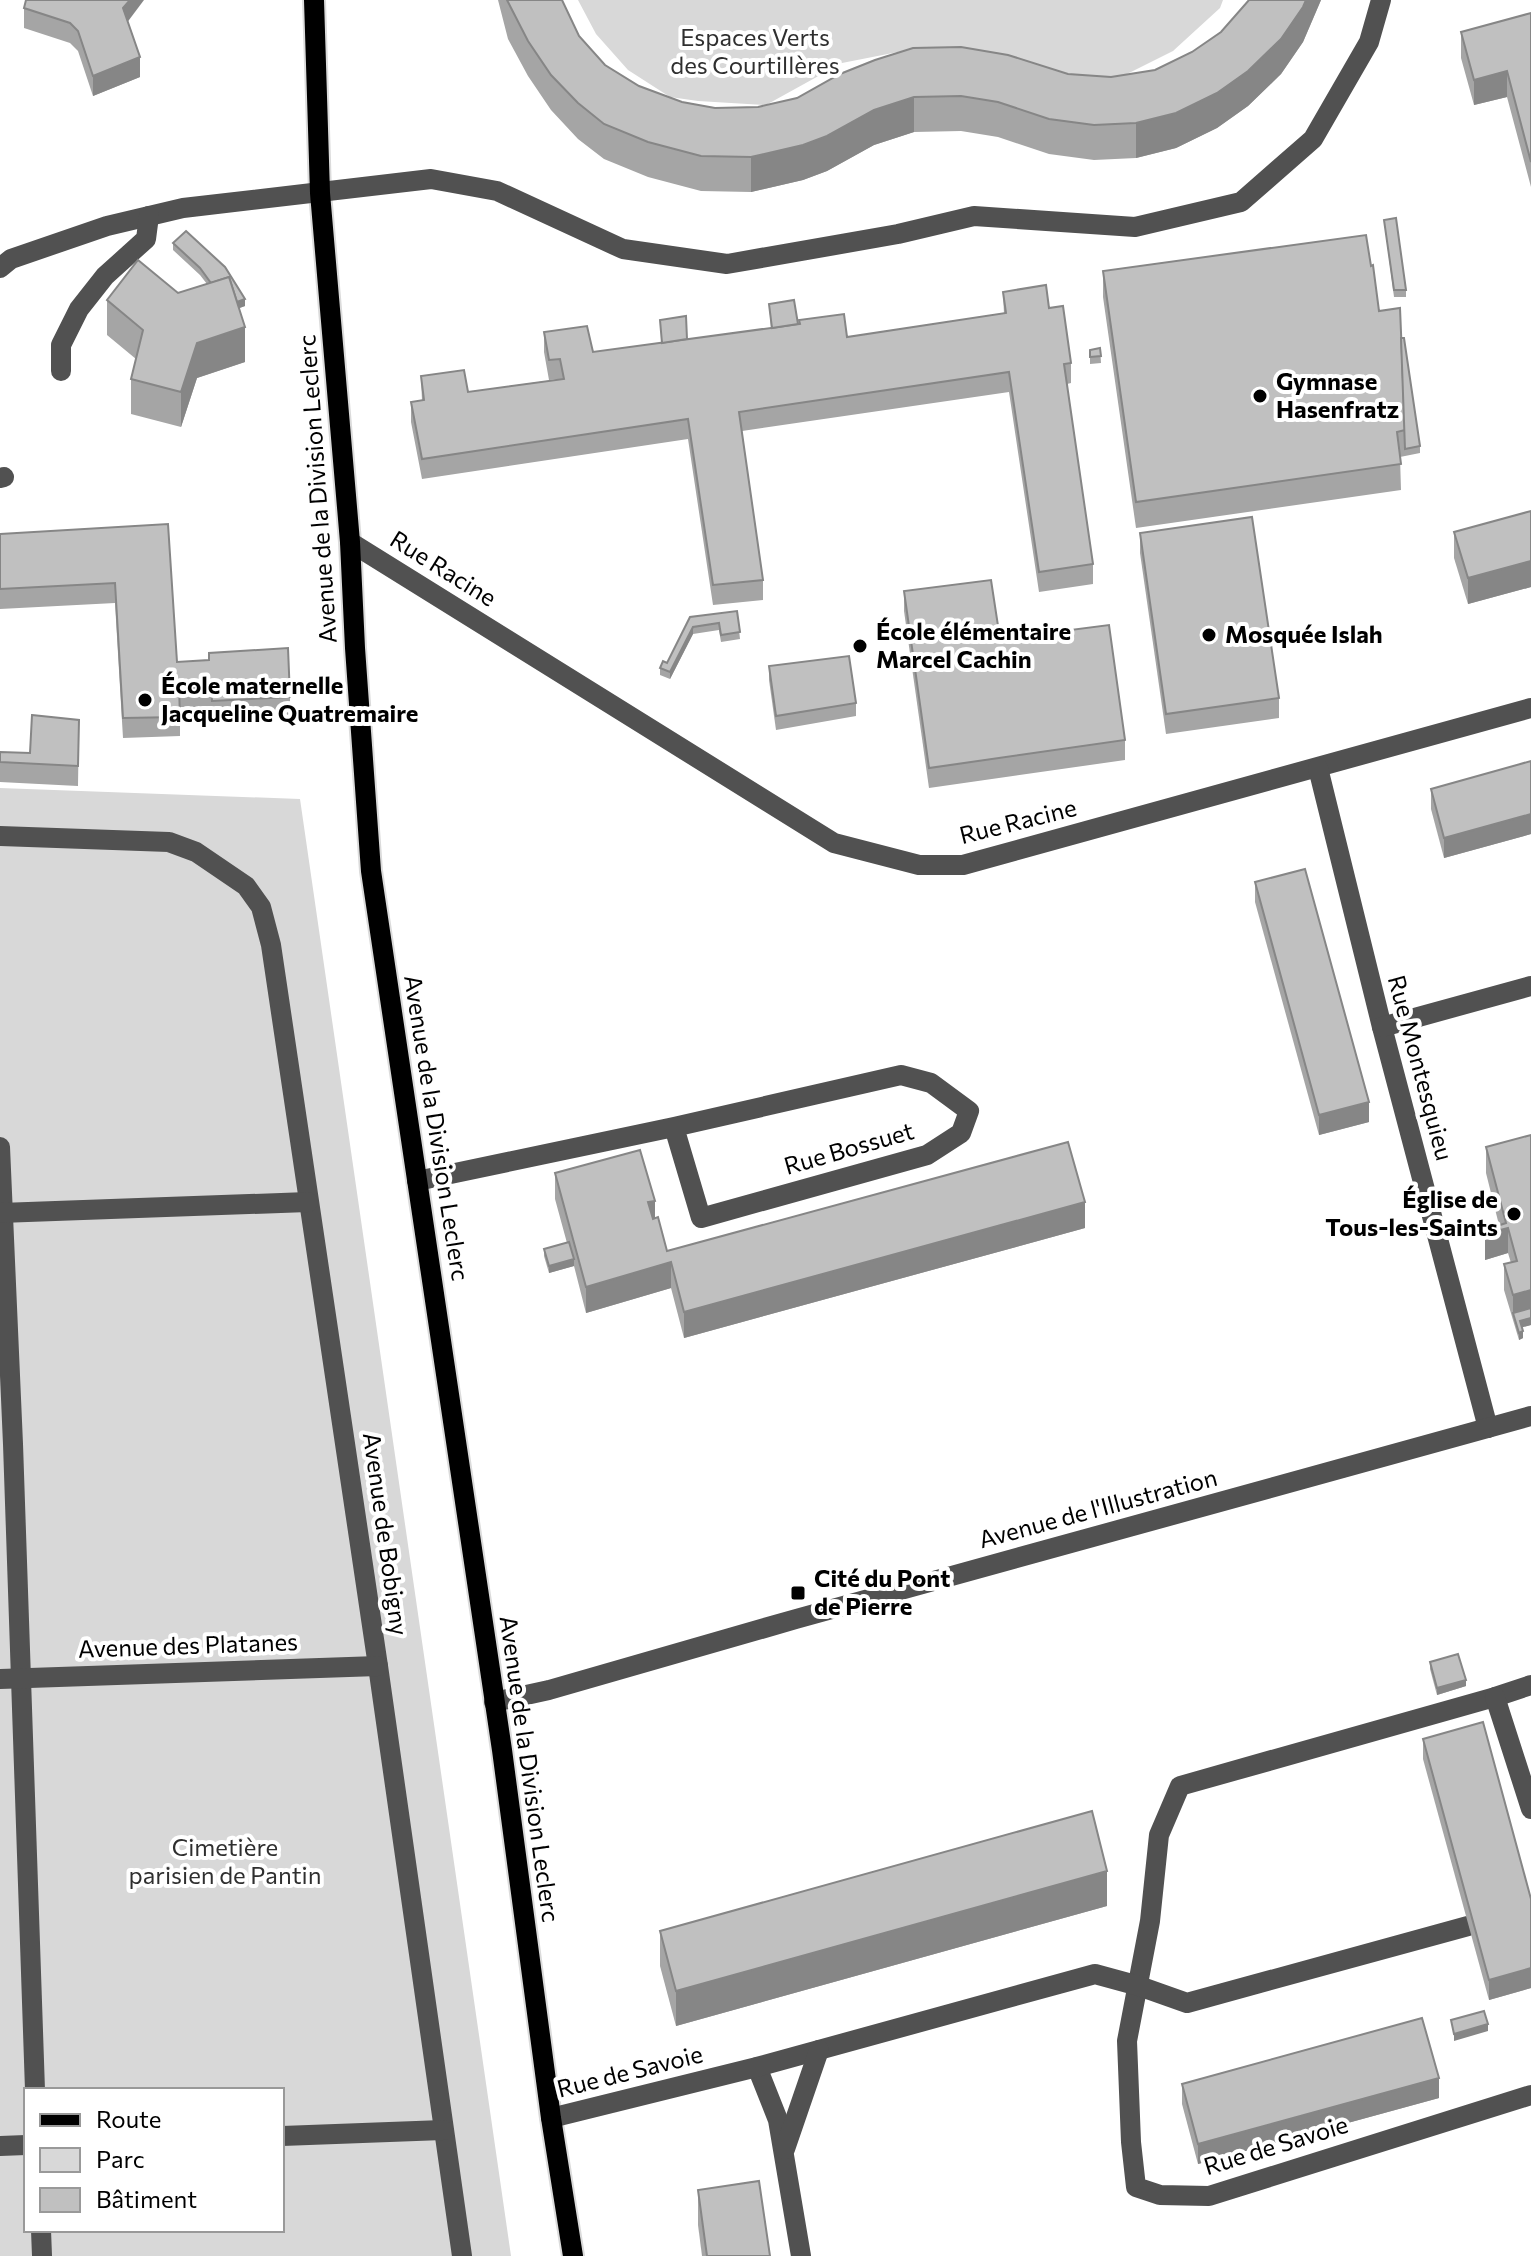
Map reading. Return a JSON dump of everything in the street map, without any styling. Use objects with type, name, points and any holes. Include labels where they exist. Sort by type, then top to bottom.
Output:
[{"type":"main road","name":"Avenue de la Division Leclerc","points":[[314,0],[320,193],[350,542],[371,871],[573,2256]]},
{"type":"street","points":[[0,268],[11,259],[93,231],[183,208],[431,179],[497,191],[623,249],[727,264],[898,234],[974,216],[1135,227],[1241,202],[1313,139],[1369,42],[1381,0]]},
{"type":"street","points":[[61,371],[61,345],[79,309],[105,276],[146,239],[149,216]]},
{"type":"street","name":"Rue Racine","points":[[350,542],[834,843],[919,865],[963,865],[1531,708]]},
{"type":"street","name":"Rue Montesquieu","points":[[1318,768],[1382,1027],[1488,1428]]},
{"type":"street","name":"Avenue de Bobigny","points":[[0,836],[169,842],[196,852],[246,886],[261,907],[271,945],[462,2256]]},
{"type":"street","points":[[1382,1027],[1531,986]]},
{"type":"street","name":"Rue Bossuet","points":[[417,1181],[901,1075],[931,1083],[969,1111],[961,1133],[927,1155],[701,1218],[674,1127]]},
{"type":"street","points":[[0,1147],[10,1679],[35,2088]]},
{"type":"street","points":[[2,1213],[308,1202]]},
{"type":"street","name":"Avenue de l'Illustration","points":[[494,1702],[549,1690],[1531,1416]]},
{"type":"street","name":"Avenue des Platanes","points":[[10,1679],[378,1666]]},
{"type":"street","points":[[1531,1685],[1495,1697],[1531,1809]]},
{"type":"street","name":"Rue de Savoie","points":[[1495,1697],[1180,1786],[1159,1835],[1150,1921],[1127,2041],[1136,2187],[1160,2195],[1209,2196],[1531,2095]]},
{"type":"street","name":"Rue de Savoie","points":[[551,2118],[757,2067],[1095,1974],[1187,2003],[1468,1926]]},
{"type":"street","points":[[784,2154],[819,2050]]},
{"type":"street","points":[[757,2067],[778,2120],[801,2256]]},
{"type":"street","points":[[284,2136],[443,2130]]},
{"type":"street","points":[[0,2146],[24,2145]]},
{"type":"street","points":[[41,2232],[42,2256]]},
{"type":"green space","name":"Espaces Verts des Courtillères","points":[[578,0],[1223,0],[1220,8],[1173,51],[1117,79],[1045,73],[913,49],[842,63],[766,105],[670,97],[628,70],[596,34]]},
{"type":"green space","name":"Cimetière parisien de Pantin","points":[[0,788],[300,799],[511,2256],[0,2256]]},
{"type":"building","points":[[26,0],[130,0],[123,8],[140,57],[93,76],[78,31],[70,23],[24,8]]},
{"type":"building","points":[[507,0],[562,0],[579,36],[605,65],[639,86],[682,102],[715,108],[758,107],[797,98],[840,74],[913,48],[961,47],[1008,55],[1068,74],[1111,77],[1155,70],[1192,52],[1221,32],[1249,0],[1306,0],[1281,39],[1248,71],[1217,93],[1176,113],[1136,123],[1094,125],[1049,119],[998,102],[961,96],[914,97],[874,110],[827,136],[803,145],[751,157],[701,156],[648,142],[604,124],[551,75],[528,41]]},
{"type":"building","points":[[1531,13],[1531,162],[1507,71],[1474,80],[1461,32]]},
{"type":"building","points":[[1396,218],[1406,290],[1394,290],[1384,220]]},
{"type":"building","points":[[186,231],[225,267],[245,299],[237,302],[229,277],[211,283],[173,243]]},
{"type":"building","name":"Gymnase Hasenfratz","points":[[1366,235],[1379,311],[1400,308],[1405,430],[1397,432],[1401,464],[1136,502],[1103,271]]},
{"type":"building","points":[[138,260],[178,293],[229,277],[245,327],[197,343],[181,392],[131,379],[143,330],[107,300]]},
{"type":"building","points":[[1046,285],[1049,308],[1063,306],[1071,363],[1064,364],[1093,564],[1039,572],[1009,372],[739,412],[763,580],[713,585],[688,419],[422,459],[411,402],[424,400],[421,376],[464,370],[468,392],[564,379],[560,359],[549,360],[544,332],[587,326],[593,352],[800,324],[799,320],[844,314],[847,337],[1006,313],[1003,292]]},
{"type":"building","points":[[794,300],[798,324],[772,328],[769,304]]},
{"type":"building","points":[[686,316],[687,339],[662,343],[660,320]]},
{"type":"building","points":[[1401,338],[1404,338],[1420,446],[1405,449]]},
{"type":"building","points":[[1100,348],[1101,356],[1090,357],[1090,350]]},
{"type":"building","points":[[1531,511],[1531,561],[1468,578],[1454,532]]},
{"type":"building","name":"Mosquée Islah","points":[[1252,517],[1279,698],[1166,714],[1140,533]]},
{"type":"building","points":[[168,524],[177,662],[209,660],[209,653],[288,648],[290,697],[212,701],[211,687],[179,687],[180,717],[123,718],[115,583],[0,589],[0,534]]},
{"type":"building","points":[[991,580],[1000,639],[1109,625],[1125,740],[929,768],[904,591]]},
{"type":"building","points":[[737,611],[740,632],[721,635],[719,623],[693,627],[670,672],[660,668],[663,661],[667,663],[690,617]]},
{"type":"building","points":[[849,656],[856,703],[776,716],[769,666]]},
{"type":"building","points":[[32,715],[79,720],[78,766],[0,762],[0,752],[30,753]]},
{"type":"building","points":[[1531,761],[1531,814],[1444,838],[1431,789]]},
{"type":"building","points":[[1305,869],[1369,1102],[1319,1115],[1255,882]]},
{"type":"building","name":"Église de Tous-les-Saints","points":[[1531,1135],[1531,1290],[1513,1295],[1504,1264],[1517,1261],[1508,1228],[1485,1234],[1485,1230],[1506,1223],[1486,1147]]},
{"type":"building","points":[[1068,1142],[1085,1202],[684,1312],[671,1262],[586,1287],[555,1173],[640,1150],[655,1201],[648,1202],[653,1219],[658,1217],[667,1251]]},
{"type":"building","points":[[569,1242],[574,1259],[549,1266],[544,1249]]},
{"type":"building","points":[[1531,1308],[1531,1318],[1520,1321],[1523,1331],[1519,1333],[1513,1313]]},
{"type":"building","points":[[1458,1654],[1466,1680],[1437,1688],[1430,1662]]},
{"type":"building","points":[[1483,1722],[1531,1899],[1531,1968],[1489,1980],[1423,1739]]},
{"type":"building","points":[[1092,1811],[1107,1871],[676,1991],[660,1931]]},
{"type":"building","points":[[1484,2011],[1488,2024],[1454,2034],[1451,2020]]},
{"type":"building","points":[[1422,2018],[1439,2078],[1198,2144],[1182,2084]]},
{"type":"building","points":[[759,2181],[770,2256],[707,2256],[698,2190]]},
{"type":"place","name":"Gymnase Hasenfratz","points":[[1260,396]]},
{"type":"place","name":"Mosquée Islah","points":[[1209,635]]},
{"type":"place","name":"École élémentaire Marcel Cachin","points":[[860,646]]},
{"type":"place","name":"École maternelle Jacqueline Quatremaire","points":[[145,700]]},
{"type":"place","name":"Église de Tous-les-Saints","points":[[1514,1214]]},
{"type":"place","name":"Cité du Pont de Pierre","points":[[798,1593]]}]
